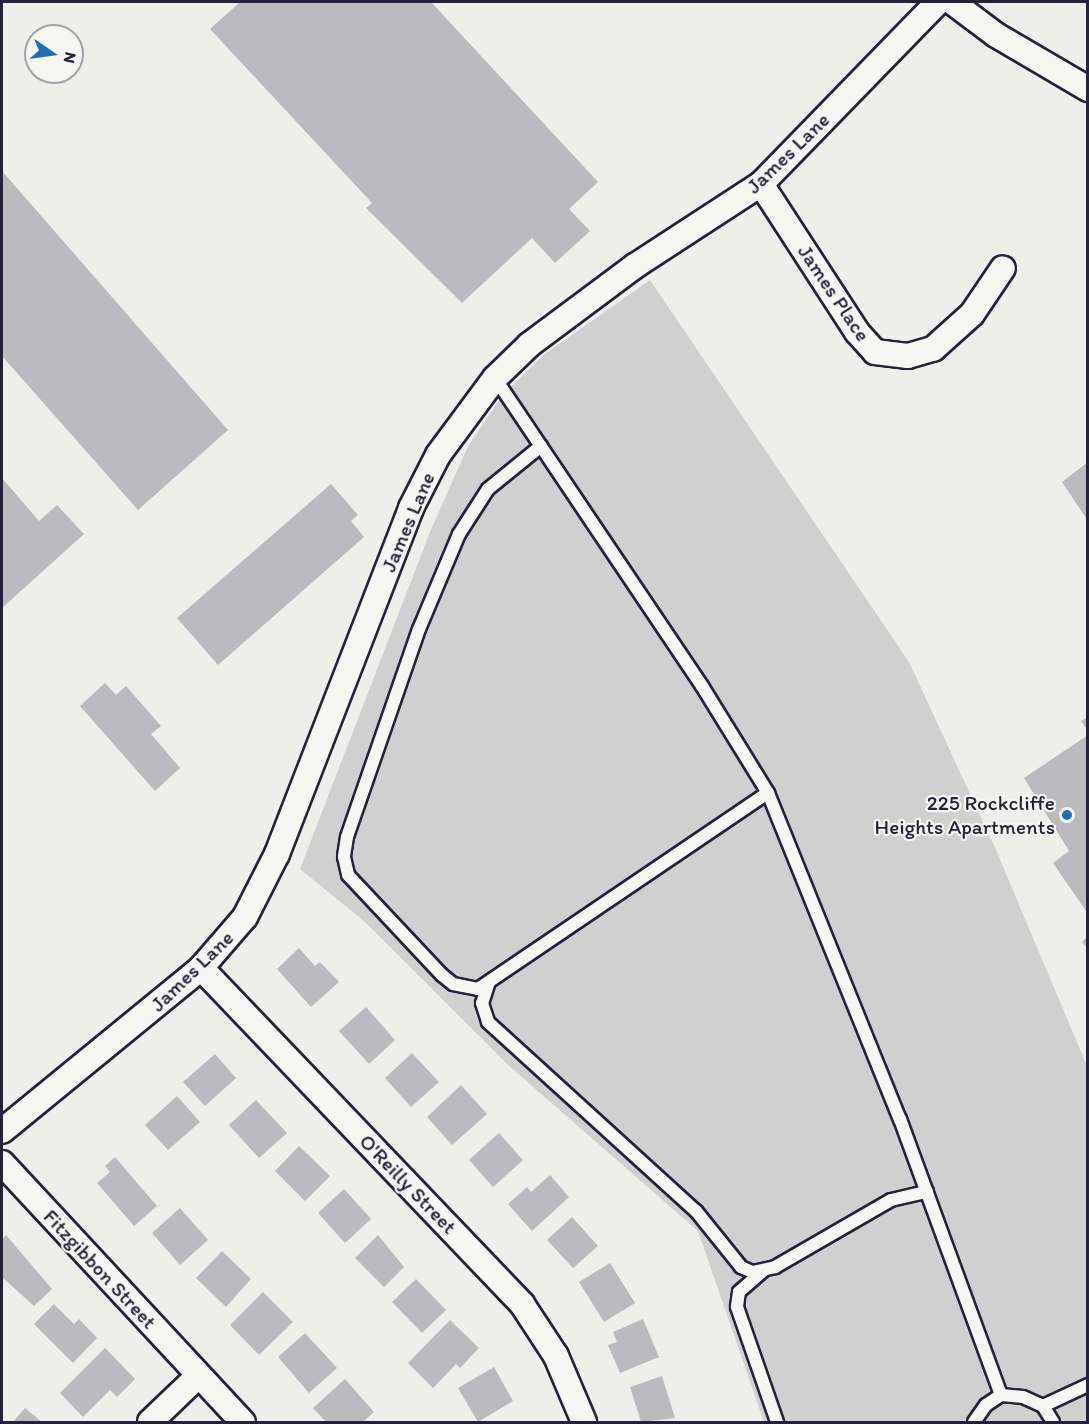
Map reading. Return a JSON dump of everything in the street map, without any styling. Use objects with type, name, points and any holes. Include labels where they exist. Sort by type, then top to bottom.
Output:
[{"type":"street","name":"James Lane","points":[[2,1131],[201,968],[235,930],[261,889],[411,508],[438,455],[495,378],[529,345],[635,266],[761,184],[938,2]]},
{"type":"street","points":[[952,2],[996,35],[1088,89]]},
{"type":"street","name":"James Place","points":[[761,184],[856,332],[875,352],[908,356],[933,349],[972,314],[1003,268]]},
{"type":"street","name":"O'Reilly Street","points":[[201,968],[522,1304],[556,1356],[584,1422]]},
{"type":"street","name":"Fitzgibbon Street","points":[[2,1163],[243,1422]]},
{"type":"street","points":[[150,1422],[198,1376]]},
{"type":"lane","points":[[495,378],[702,686],[768,793],[927,1192],[1001,1395]]},
{"type":"lane","points":[[541,446],[488,489],[459,534],[419,629],[347,837],[344,857],[348,875],[359,890],[442,975],[465,988],[488,985],[768,793]]},
{"type":"lane","points":[[488,985],[482,1003],[488,1022],[696,1211],[734,1261],[752,1272],[763,1271]]},
{"type":"lane","points":[[777,1422],[737,1307],[739,1292],[763,1271],[891,1200],[927,1192]]},
{"type":"lane","points":[[1043,1406],[1088,1385]]},
{"type":"lane","points":[[974,1422],[986,1404],[1001,1395],[1023,1397],[1043,1406],[1053,1422]]},
{"type":"shaded area","points":[[650,280],[909,662],[996,850],[1087,1066],[1087,1422],[764,1422],[698,1231],[508,1065],[365,922],[300,869],[430,532],[468,446],[502,396],[542,356]]},
{"type":"building","points":[[240,2],[431,2],[598,182],[569,209],[590,231],[555,263],[532,238],[462,303],[366,208],[372,203],[210,29]]},
{"type":"building","points":[[2,171],[228,430],[138,510],[2,356]]},
{"type":"building","points":[[1088,462],[1088,521],[1062,482]]},
{"type":"building","points":[[2,478],[39,521],[57,505],[84,534],[2,608]]},
{"type":"building","points":[[331,484],[358,515],[351,521],[364,537],[218,665],[177,618]]},
{"type":"building","points":[[105,683],[116,695],[126,686],[161,726],[151,734],[180,768],[155,791],[80,706]]},
{"type":"building","points":[[1088,717],[1088,731],[1081,721]]},
{"type":"building","name":"225 Rockcliffe Heights Apartments","points":[[1088,735],[1088,914],[1053,863],[1069,851],[1024,778]]},
{"type":"building","points":[[1088,936],[1088,949],[1082,942]]},
{"type":"building","points":[[299,948],[315,966],[320,962],[339,982],[311,1007],[277,969]]},
{"type":"building","points":[[366,1007],[395,1040],[369,1064],[339,1031]]},
{"type":"building","points":[[412,1053],[439,1082],[411,1107],[385,1078]]},
{"type":"building","points":[[215,1054],[236,1078],[205,1106],[183,1082]]},
{"type":"building","points":[[461,1085],[487,1114],[452,1145],[427,1117]]},
{"type":"building","points":[[177,1096],[200,1122],[168,1150],[145,1125]]},
{"type":"building","points":[[256,1100],[287,1133],[259,1158],[229,1125]]},
{"type":"building","points":[[499,1133],[523,1160],[493,1187],[469,1160]]},
{"type":"building","points":[[299,1146],[330,1176],[305,1201],[275,1171]]},
{"type":"building","points":[[115,1157],[157,1206],[134,1226],[97,1183],[110,1172],[105,1166]]},
{"type":"building","points":[[550,1175],[569,1197],[532,1231],[508,1204],[527,1187],[531,1192]]},
{"type":"building","points":[[344,1189],[371,1219],[345,1243],[318,1213]]},
{"type":"building","points":[[180,1208],[208,1240],[180,1265],[152,1233]]},
{"type":"building","points":[[572,1217],[598,1246],[573,1268],[547,1240]]},
{"type":"building","points":[[6,1235],[52,1289],[34,1306],[2,1277],[2,1240]]},
{"type":"building","points":[[378,1235],[404,1267],[384,1287],[355,1258]]},
{"type":"building","points":[[222,1251],[251,1279],[226,1307],[196,1278]]},
{"type":"building","points":[[610,1263],[635,1303],[604,1322],[579,1282]]},
{"type":"building","points":[[416,1279],[446,1310],[422,1333],[392,1302]]},
{"type":"building","points":[[263,1292],[293,1322],[259,1355],[230,1325]]},
{"type":"building","points":[[54,1304],[74,1324],[79,1319],[97,1338],[73,1363],[34,1324]]},
{"type":"building","points":[[643,1319],[659,1357],[620,1373],[608,1345],[617,1342],[613,1332]]},
{"type":"building","points":[[450,1320],[479,1348],[460,1368],[456,1364],[433,1388],[408,1363]]},
{"type":"building","points":[[305,1333],[337,1368],[309,1393],[278,1357]]},
{"type":"building","points":[[105,1348],[135,1379],[117,1397],[110,1390],[83,1417],[60,1393]]},
{"type":"building","points":[[494,1367],[513,1401],[478,1422],[458,1388]]},
{"type":"building","points":[[662,1376],[675,1418],[641,1422],[630,1387]]},
{"type":"building","points":[[345,1379],[374,1412],[363,1422],[326,1422],[313,1408]]},
{"type":"building","points":[[25,1408],[42,1422],[13,1422]]},
{"type":"place","name":"225 Rockcliffe Heights Apartments","points":[[1067,815]]}]
